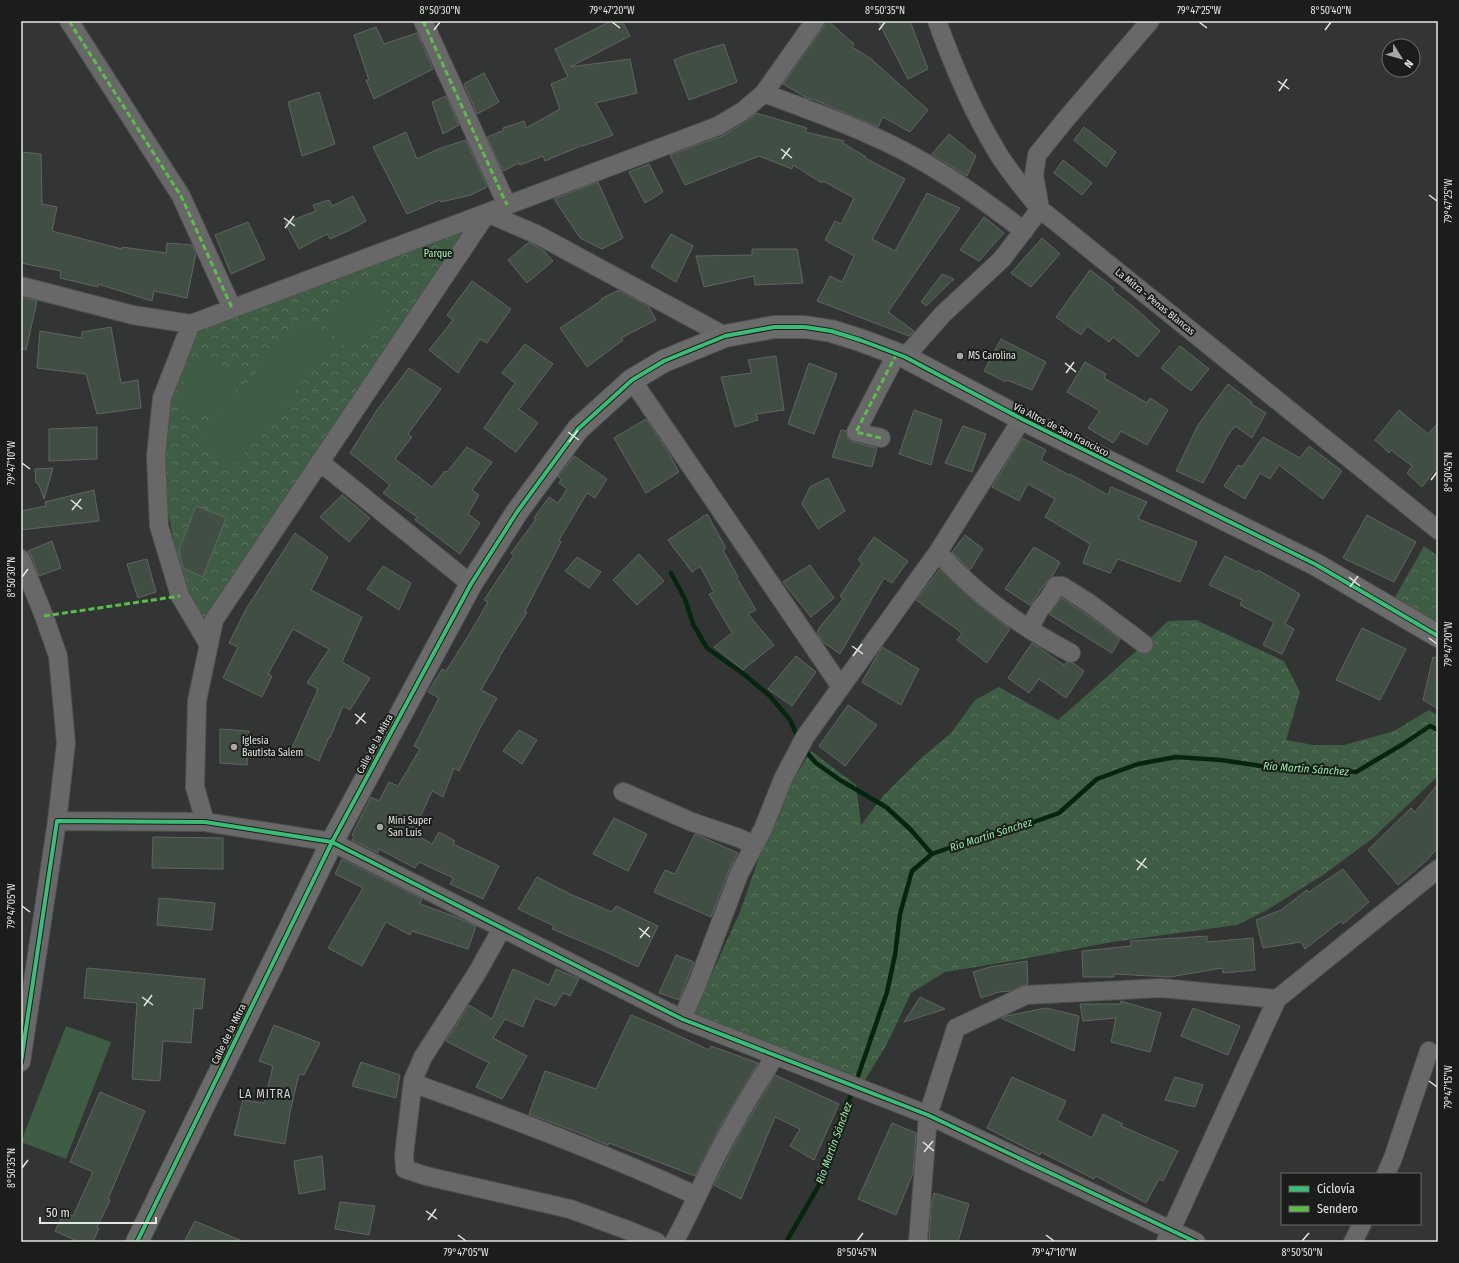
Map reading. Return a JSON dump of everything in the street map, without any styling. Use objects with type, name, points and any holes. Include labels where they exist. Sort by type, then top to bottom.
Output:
[{"type":"street","points":[[69,21],[181,196],[232,308]]},
{"type":"street","points":[[423,21],[507,205]]},
{"type":"street","points":[[21,286],[133,315],[191,324],[718,126],[744,111],[764,92],[815,21]]},
{"type":"street","name":"La Mitra - Penas Blancas","points":[[937,21],[949,56],[969,100],[996,151],[1040,209],[1438,530]]},
{"type":"street","points":[[881,438],[856,432],[901,355],[1002,259],[1040,209],[1034,174],[1037,155],[1150,21]]},
{"type":"street","points":[[764,92],[867,133],[900,149],[952,179],[987,202],[1024,230]]},
{"type":"street","points":[[487,213],[536,234],[725,336]]},
{"type":"street","points":[[204,822],[195,787],[197,701],[214,620],[487,213]]},
{"type":"street","points":[[191,324],[162,398],[156,456],[159,526],[180,596],[209,645]]},
{"type":"street","name":"Vía Altos de San Francisco","points":[[725,336],[774,328],[805,327],[831,331],[901,355],[1022,419],[1315,564],[1438,636]]},
{"type":"street","name":"Calle de la Mitra","points":[[137,1242],[332,842],[471,584],[516,512],[578,429],[632,380],[664,361],[725,336]]},
{"type":"street","points":[[632,380],[841,687]]},
{"type":"street","points":[[682,1019],[740,874],[763,829],[783,779],[805,737],[938,552],[1022,419]]},
{"type":"street","points":[[320,462],[471,584]]},
{"type":"street","points":[[938,552],[981,594],[999,609],[1029,629],[1071,653]]},
{"type":"street","points":[[21,560],[44,616],[58,656],[66,743],[57,821],[29,959],[21,1062]]},
{"type":"street","points":[[1029,629],[1040,610],[1050,598],[1056,586],[1062,586],[1089,603],[1144,644]]},
{"type":"street","points":[[623,792],[692,822],[739,838],[754,845]]},
{"type":"street","points":[[57,821],[204,822],[332,842],[682,1019],[928,1115],[1169,1236],[1196,1242]]},
{"type":"street","points":[[1169,1236],[1277,999],[1438,869]]},
{"type":"street","points":[[502,928],[477,973],[423,1057],[413,1080],[404,1155],[405,1169],[426,1176],[570,1209],[658,1242]]},
{"type":"street","points":[[918,1242],[928,1115],[956,1028],[1026,995],[1161,988],[1277,999]]},
{"type":"street","points":[[1386,1173],[1430,1051]]},
{"type":"street","points":[[674,1242],[687,1220],[718,1152],[741,1110],[775,1056]]},
{"type":"street","points":[[413,1080],[421,1086],[524,1122],[640,1169],[697,1196]]},
{"type":"street","points":[[1354,1242],[1362,1225]]},
{"type":"green space","name":"Parque","points":[[472,228],[205,626],[181,576],[164,493],[169,400],[198,329]]},
{"type":"green space","points":[[367,280],[393,304],[348,350],[321,323]]},
{"type":"green space","points":[[301,318],[331,348],[232,468],[198,442]]},
{"type":"green space","points":[[190,356],[239,372],[236,391],[225,406],[218,410],[202,413],[186,409],[178,404]]},
{"type":"green space","points":[[1424,546],[1438,556],[1438,623],[1394,599]]},
{"type":"green space","points":[[1196,620],[1284,661],[1300,692],[1286,740],[1313,745],[1344,745],[1394,731],[1429,710],[1438,716],[1438,776],[1373,838],[1326,873],[1269,909],[1237,925],[1112,942],[945,972],[911,993],[887,1044],[865,1080],[693,1015],[740,912],[762,849],[786,792],[811,751],[856,785],[861,825],[884,795],[921,758],[951,733],[975,700],[999,687],[1058,720],[1168,621]]},
{"type":"green space","points":[[66,1026],[111,1042],[66,1159],[21,1142]]},
{"type":"building","points":[[611,21],[622,21],[630,36],[570,67],[630,59],[637,93],[596,103],[613,135],[583,145],[545,161],[543,156],[520,165],[519,163],[503,171],[487,137],[504,130],[503,128],[524,121],[526,128],[560,109],[551,84],[568,77],[555,49]]},
{"type":"building","points":[[828,21],[854,44],[852,47],[870,58],[928,110],[910,132],[883,117],[878,127],[807,98],[783,84]]},
{"type":"building","points":[[878,21],[910,21],[928,69],[908,79]]},
{"type":"building","points":[[376,27],[384,44],[417,33],[433,69],[374,99],[366,80],[369,80],[354,35]]},
{"type":"building","points":[[724,44],[737,82],[689,100],[674,60]]},
{"type":"building","points":[[484,73],[499,102],[477,114],[464,84]]},
{"type":"building","points":[[319,92],[335,144],[302,156],[288,102]]},
{"type":"building","points":[[446,96],[459,125],[443,134],[432,102]]},
{"type":"building","points":[[756,113],[807,128],[805,132],[844,141],[843,143],[866,157],[865,158],[905,179],[872,239],[895,251],[927,193],[960,208],[888,312],[914,331],[909,336],[817,301],[830,276],[842,282],[854,256],[825,240],[835,221],[841,224],[854,198],[823,181],[822,183],[793,165],[792,169],[759,156],[685,185],[670,155],[722,136],[749,120]]},
{"type":"building","points":[[1084,127],[1116,152],[1106,167],[1074,140]]},
{"type":"building","points":[[406,132],[417,159],[438,149],[466,140],[487,187],[471,195],[441,202],[440,200],[407,214],[373,147]]},
{"type":"building","points":[[949,134],[976,156],[967,176],[932,154]]},
{"type":"building","points":[[21,152],[41,154],[42,204],[57,207],[52,231],[122,249],[122,247],[166,253],[167,243],[192,245],[196,253],[187,298],[154,291],[152,301],[98,284],[98,287],[60,278],[61,271],[21,263]]},
{"type":"building","points":[[1063,160],[1092,183],[1082,195],[1054,173]]},
{"type":"building","points":[[649,164],[663,192],[645,203],[629,172]]},
{"type":"building","points":[[598,182],[623,238],[602,249],[580,238],[554,199]]},
{"type":"building","points":[[353,196],[366,221],[330,239],[327,234],[299,249],[285,223],[316,211],[313,205],[329,200],[332,206]]},
{"type":"building","points":[[984,217],[1004,233],[979,261],[960,250]]},
{"type":"building","points":[[248,222],[265,259],[231,274],[215,235]]},
{"type":"building","points":[[671,234],[693,246],[676,282],[651,267]]},
{"type":"building","points":[[1042,238],[1060,254],[1031,287],[1011,273]]},
{"type":"building","points":[[529,242],[544,251],[553,261],[527,283],[508,260]]},
{"type":"building","points":[[752,249],[797,249],[803,283],[755,285],[754,276],[704,287],[696,256],[752,255]]},
{"type":"building","points":[[1090,270],[1114,288],[1112,290],[1134,307],[1160,331],[1138,357],[1113,337],[1109,342],[1087,326],[1081,335],[1056,317]]},
{"type":"building","points":[[942,274],[954,279],[926,306],[921,302]]},
{"type":"building","points":[[472,281],[511,309],[487,343],[480,339],[458,373],[429,350],[453,320],[447,315]]},
{"type":"building","points":[[619,290],[649,307],[656,320],[621,338],[623,340],[587,367],[560,328],[602,300],[601,299]]},
{"type":"building","points":[[21,297],[37,301],[26,350],[21,349]]},
{"type":"building","points":[[111,327],[121,383],[138,380],[141,408],[97,414],[86,374],[37,368],[40,331],[82,338],[82,332]]},
{"type":"building","points":[[1001,339],[1046,362],[1032,390],[1007,380],[1006,382],[984,371]]},
{"type":"building","points":[[525,344],[553,364],[519,409],[538,423],[516,452],[484,428],[515,383],[502,373]]},
{"type":"building","points":[[1180,346],[1209,369],[1191,391],[1161,368]]},
{"type":"building","points":[[776,356],[784,410],[756,414],[758,420],[735,427],[721,377],[752,373],[748,360]]},
{"type":"building","points":[[1085,362],[1106,374],[1104,378],[1147,403],[1150,398],[1168,410],[1147,445],[1121,431],[1113,443],[1088,428],[1100,411],[1067,392]]},
{"type":"building","points":[[809,363],[837,374],[814,434],[788,424]]},
{"type":"building","points":[[409,368],[441,389],[408,434],[412,437],[395,459],[432,487],[445,471],[447,472],[467,447],[492,462],[472,490],[479,495],[468,514],[480,523],[460,554],[415,520],[417,517],[383,493],[390,485],[350,453],[377,410]]},
{"type":"building","points":[[1228,384],[1252,402],[1251,404],[1266,413],[1252,438],[1235,426],[1227,437],[1203,483],[1176,471],[1198,425]]},
{"type":"building","points":[[914,410],[942,420],[931,465],[899,454]]},
{"type":"building","points":[[1399,410],[1428,434],[1438,423],[1438,466],[1422,487],[1407,473],[1412,466],[1391,450],[1389,453],[1375,440]]},
{"type":"building","points":[[646,419],[668,452],[679,472],[646,493],[614,438]]},
{"type":"building","points":[[963,426],[986,434],[972,472],[945,463]]},
{"type":"building","points":[[97,427],[97,459],[49,461],[49,429]]},
{"type":"building","points":[[841,430],[846,431],[848,439],[853,442],[877,448],[872,467],[832,457]]},
{"type":"building","points":[[1263,437],[1300,458],[1309,446],[1342,471],[1323,499],[1279,465],[1270,479],[1260,473],[1245,499],[1224,486],[1238,465],[1242,467]]},
{"type":"building","points":[[1022,438],[1046,450],[1041,460],[1108,495],[1111,487],[1147,502],[1138,519],[1197,542],[1180,582],[1118,559],[1110,573],[1083,563],[1090,544],[1045,517],[1055,499],[1028,484],[1019,501],[992,487]]},
{"type":"building","points":[[574,456],[607,479],[595,498],[587,493],[559,540],[561,542],[525,611],[527,612],[481,690],[497,698],[459,771],[454,768],[443,797],[432,791],[413,833],[432,844],[439,832],[455,841],[453,844],[499,866],[483,899],[450,884],[453,878],[419,862],[415,868],[379,849],[378,853],[352,840],[354,836],[352,835],[371,797],[379,801],[389,782],[398,786],[420,749],[414,746],[439,698],[428,692],[442,669],[446,671],[468,636],[488,602],[484,600],[514,555],[511,553],[536,519],[534,518],[549,497],[558,503],[567,489],[559,483],[562,479],[558,477]]},
{"type":"building","points":[[53,468],[44,499],[38,483],[36,483],[35,469]]},
{"type":"building","points":[[828,478],[845,511],[818,529],[802,504],[810,487]]},
{"type":"building","points":[[94,490],[99,521],[21,530],[21,511],[46,506],[45,502]]},
{"type":"building","points":[[342,495],[370,518],[349,542],[320,517]]},
{"type":"building","points":[[196,506],[226,518],[203,577],[183,568],[179,550]]},
{"type":"building","points":[[707,514],[726,548],[723,550],[738,577],[737,578],[756,610],[748,614],[774,645],[743,670],[714,647],[732,633],[709,594],[714,592],[700,566],[692,572],[668,540]]},
{"type":"building","points":[[1367,515],[1416,542],[1394,582],[1343,558]]},
{"type":"building","points":[[295,533],[328,557],[311,590],[362,617],[342,662],[370,678],[350,710],[343,706],[319,761],[292,748],[318,689],[307,683],[329,649],[293,629],[268,674],[272,676],[262,697],[223,678],[238,647],[229,643],[246,609]]},
{"type":"building","points":[[965,535],[983,549],[970,570],[952,552]]},
{"type":"building","points":[[874,537],[908,561],[892,583],[884,578],[840,654],[823,642],[817,633],[819,628],[843,599],[840,596],[862,563],[858,560]]},
{"type":"building","points":[[52,541],[61,568],[39,576],[28,551]]},
{"type":"building","points":[[1034,547],[1060,562],[1052,577],[1047,581],[1030,605],[1005,589]]},
{"type":"building","points":[[639,554],[664,581],[637,605],[613,580]]},
{"type":"building","points":[[1225,556],[1257,572],[1258,570],[1300,594],[1285,624],[1294,629],[1282,654],[1263,645],[1274,622],[1240,605],[1242,600],[1209,585]]},
{"type":"building","points":[[577,557],[601,572],[589,588],[565,571]]},
{"type":"building","points":[[147,559],[156,592],[138,598],[127,564]]},
{"type":"building","points":[[810,565],[834,598],[811,617],[783,582]]},
{"type":"building","points":[[383,566],[411,583],[399,610],[367,589]]},
{"type":"building","points":[[940,569],[976,603],[1010,629],[987,663],[957,640],[962,633],[916,600]]},
{"type":"building","points":[[1061,598],[1120,639],[1112,653],[1049,614]]},
{"type":"building","points":[[1362,628],[1406,649],[1380,700],[1336,680]]},
{"type":"building","points":[[1032,643],[1064,665],[1067,662],[1073,663],[1084,671],[1066,698],[1039,679],[1029,693],[1008,678]]},
{"type":"building","points":[[882,647],[919,669],[901,705],[862,682]]},
{"type":"building","points":[[796,656],[816,672],[792,706],[768,689]]},
{"type":"building","points":[[1433,657],[1438,658],[1438,709],[1423,700]]},
{"type":"building","points":[[848,705],[877,725],[845,766],[819,746]]},
{"type":"building","name":"Iglesia Bautista Salem","points":[[220,729],[249,731],[247,765],[220,763]]},
{"type":"building","points":[[519,730],[537,740],[522,764],[503,751]]},
{"type":"building","points":[[1438,784],[1438,848],[1426,861],[1398,885],[1368,850],[1411,808],[1415,812]]},
{"type":"building","points":[[614,818],[647,834],[628,871],[593,854]]},
{"type":"building","points":[[695,834],[738,853],[729,870],[711,917],[654,892],[665,870],[675,874]]},
{"type":"building","points":[[153,837],[223,838],[223,869],[152,868]]},
{"type":"building","points":[[342,859],[422,899],[420,904],[476,926],[468,949],[412,931],[410,935],[386,922],[362,966],[328,948],[363,888],[335,874]]},
{"type":"building","points":[[1343,869],[1369,902],[1343,924],[1341,921],[1305,949],[1301,942],[1263,948],[1256,920],[1281,910],[1307,890],[1309,892]]},
{"type":"building","points":[[537,877],[570,894],[612,912],[616,906],[658,926],[638,967],[552,929],[554,926],[518,909]]},
{"type":"building","points":[[159,898],[215,903],[212,930],[157,925]]},
{"type":"building","points":[[1207,936],[1207,942],[1253,938],[1255,970],[1223,973],[1222,968],[1170,977],[1114,974],[1114,977],[1083,977],[1082,951],[1131,946],[1131,941]]},
{"type":"building","points":[[676,955],[694,962],[679,1000],[659,993]]},
{"type":"building","points":[[1027,961],[1028,984],[1011,991],[999,992],[981,998],[973,972],[990,967]]},
{"type":"building","points":[[87,968],[205,979],[202,1009],[194,1008],[191,1043],[163,1041],[160,1081],[132,1079],[137,1003],[84,998]]},
{"type":"building","points":[[513,969],[549,985],[556,969],[579,979],[570,996],[563,993],[555,1006],[535,998],[523,1027],[505,1019],[493,1038],[527,1056],[502,1099],[476,1087],[489,1063],[446,1041],[469,1005],[492,1019]]},
{"type":"building","points":[[920,997],[945,1009],[904,1022]]},
{"type":"building","points":[[1121,1001],[1161,1013],[1150,1052],[1111,1042],[1116,1018],[1083,1021],[1080,1004],[1120,1004]]},
{"type":"building","points":[[1046,1008],[1079,1016],[1074,1051],[1001,1018]]},
{"type":"building","points":[[1193,1008],[1240,1026],[1228,1055],[1181,1036]]},
{"type":"building","points":[[631,1015],[709,1050],[711,1046],[758,1063],[723,1121],[695,1176],[609,1143],[608,1145],[529,1114],[545,1071],[596,1089]]},
{"type":"building","points":[[274,1025],[320,1043],[304,1075],[299,1074],[290,1112],[285,1144],[234,1135],[243,1100],[264,1103],[273,1066],[259,1061]]},
{"type":"building","points":[[361,1062],[400,1075],[396,1098],[352,1086]]},
{"type":"building","points":[[775,1075],[839,1104],[814,1160],[790,1146],[800,1129],[775,1117],[741,1199],[714,1185],[741,1132]]},
{"type":"building","points":[[1012,1077],[1066,1101],[1057,1120],[1092,1138],[1103,1114],[1123,1124],[1121,1126],[1178,1151],[1163,1181],[1159,1179],[1146,1203],[1096,1176],[1094,1179],[1041,1152],[1040,1155],[987,1128]]},
{"type":"building","points":[[1175,1077],[1203,1085],[1195,1107],[1165,1100]]},
{"type":"building","points":[[100,1092],[145,1111],[108,1199],[110,1200],[97,1228],[99,1228],[93,1242],[79,1242],[55,1231],[64,1212],[73,1216],[93,1172],[70,1162]]},
{"type":"building","points":[[892,1123],[916,1133],[913,1173],[896,1215],[858,1199]]},
{"type":"building","points":[[322,1156],[325,1189],[299,1194],[294,1161]]},
{"type":"building","points":[[934,1193],[969,1204],[958,1242],[929,1242],[931,1207]]},
{"type":"building","points":[[340,1202],[375,1206],[369,1235],[335,1229]]},
{"type":"building","points":[[195,1221],[244,1242],[184,1242]]},
{"type":"waterway","points":[[671,573],[685,599],[693,624],[707,648],[745,675],[770,696],[790,720],[799,740]]},
{"type":"waterway","name":"Río Martín Sánchez","points":[[856,1082],[887,992],[895,955],[900,914],[912,871],[932,854],[977,838],[1017,828],[1059,813],[1097,779],[1138,764],[1176,757],[1221,760],[1268,767],[1356,772],[1430,726],[1438,730]]},
{"type":"waterway","points":[[803,748],[816,763],[840,780],[886,807],[910,829],[932,854]]},
{"type":"waterway","name":"Río Martín Sánchez","points":[[786,1242],[818,1187],[853,1089]]},
{"type":"marked path","points":[[69,21],[181,196],[232,308]]},
{"type":"marked path","points":[[423,21],[507,205]]},
{"type":"marked path","points":[[881,438],[856,432],[897,353]]},
{"type":"marked path","points":[[44,616],[180,596]]},
{"type":"cycle path","points":[[137,1242],[332,842],[471,584],[517,512],[578,429],[632,380],[664,361],[725,336],[774,327],[805,327],[831,331],[860,340],[905,357],[1022,419],[1315,564],[1438,636]]},
{"type":"cycle path","points":[[21,1062],[57,821],[205,822],[332,842],[682,1019],[928,1115],[1196,1242]]},
{"type":"place","name":"MS Carolina","points":[[960,356]]},
{"type":"place","name":"Iglesia Bautista Salem","points":[[234,747]]},
{"type":"place","name":"Mini Super San Luis","points":[[380,827]]},
{"type":"district","name":"LA MITRA","points":[[265,1094]]}]
